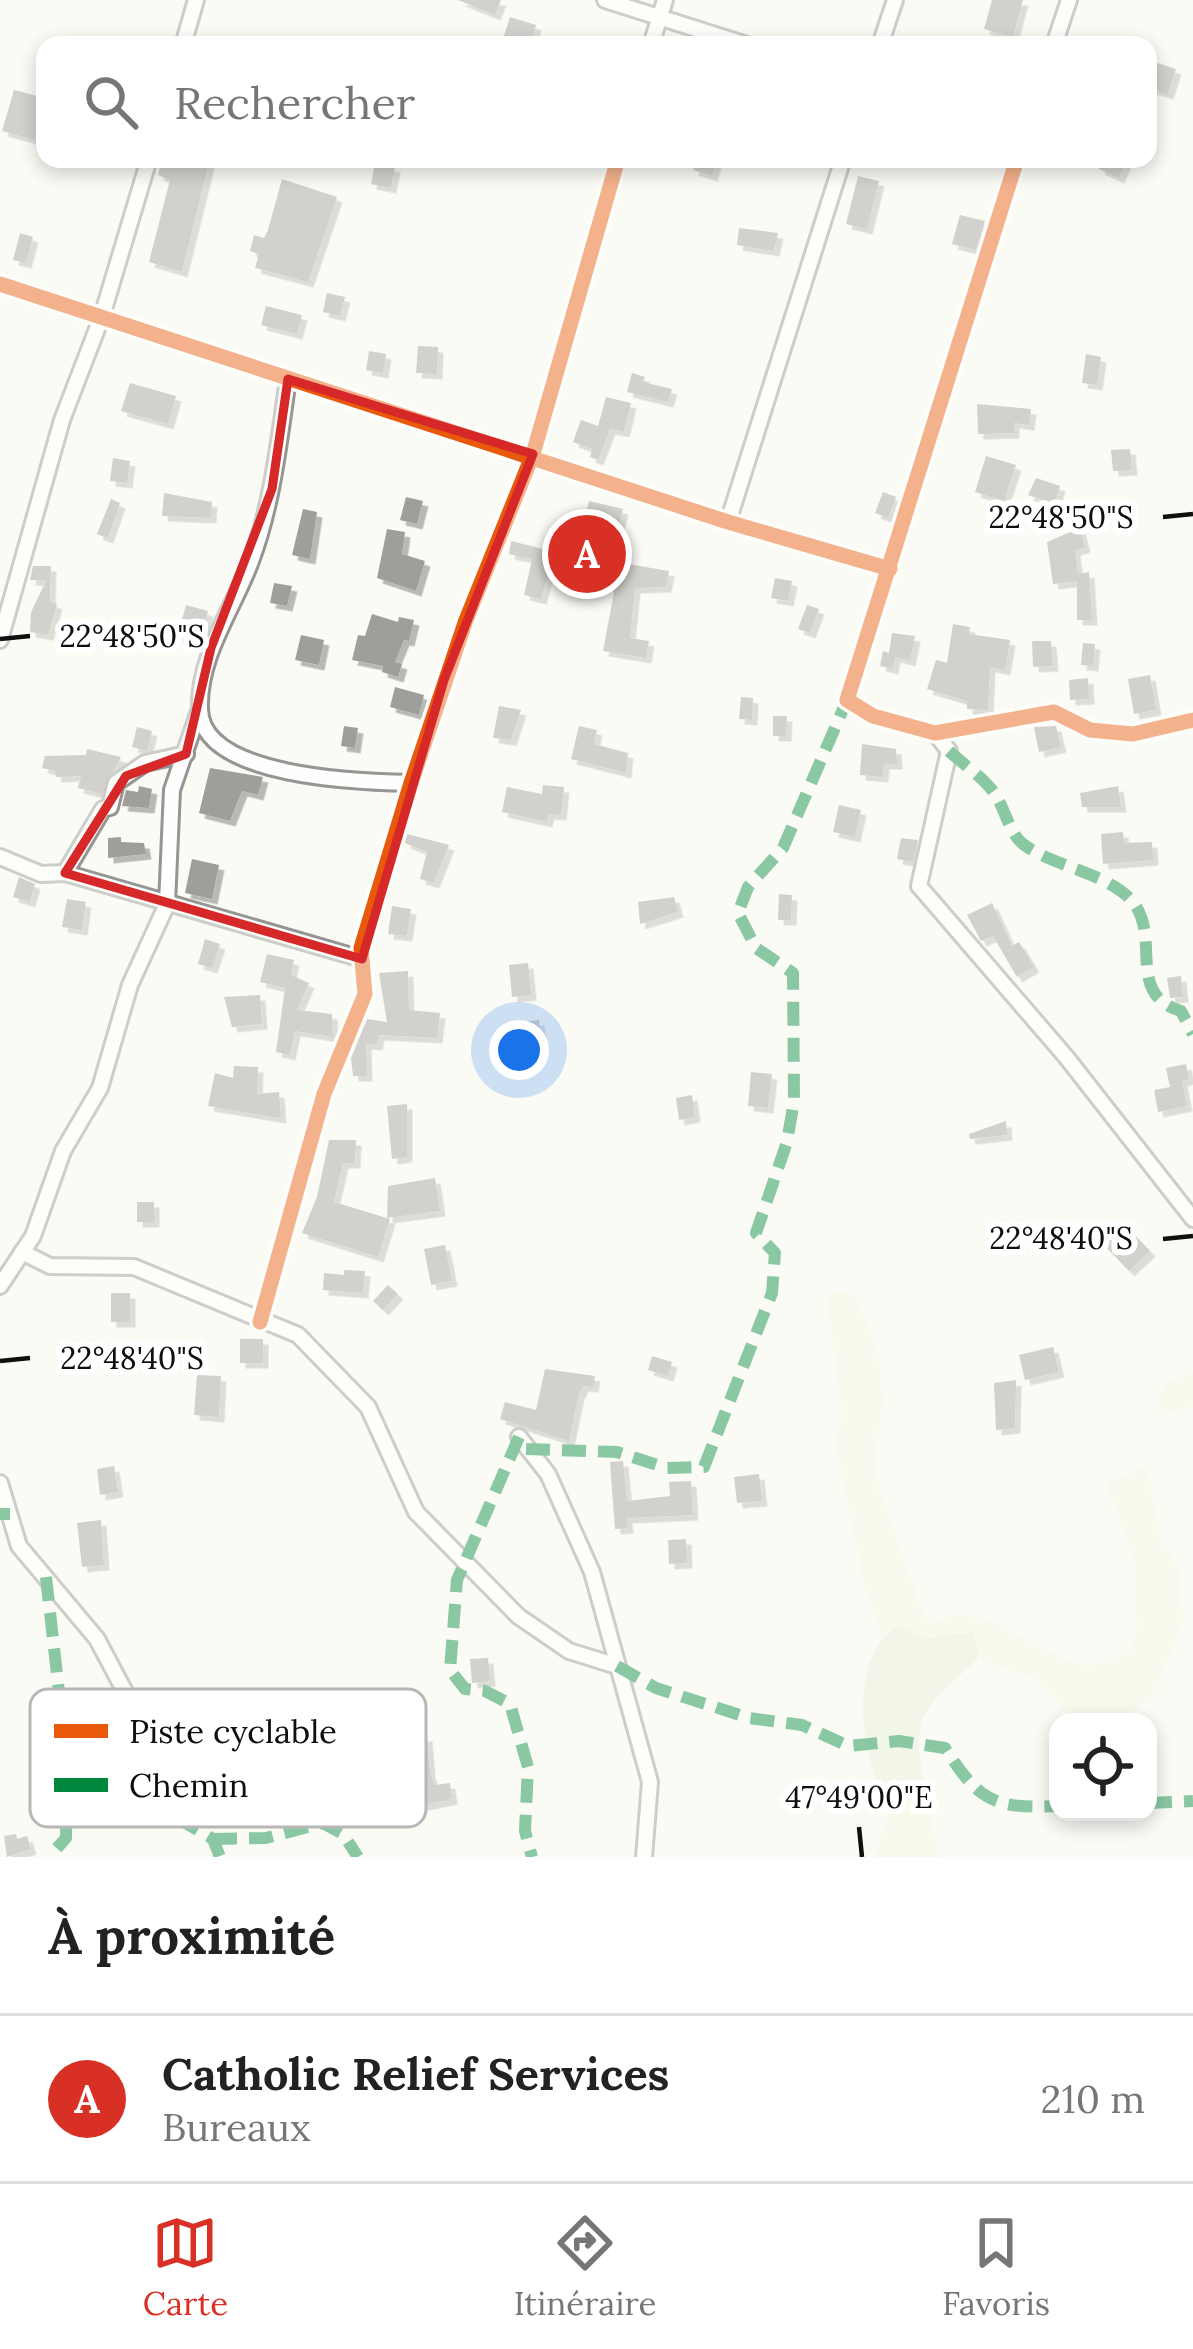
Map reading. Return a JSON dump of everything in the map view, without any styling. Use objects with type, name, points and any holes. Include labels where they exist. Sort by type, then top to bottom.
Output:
[{"type":"street","points":[[186,36],[196,0]]},
{"type":"street","points":[[605,0],[719,36]]},
{"type":"street","points":[[654,36],[665,0]]},
{"type":"street","points":[[883,36],[895,0]]},
{"type":"street","points":[[1057,36],[1070,0]]},
{"type":"street","points":[[0,640],[62,420],[102,316],[146,168]]},
{"type":"street","points":[[260,1322],[324,1094],[365,994],[362,958],[411,783],[466,620],[532,454],[615,168]]},
{"type":"street","points":[[728,522],[840,168]]},
{"type":"street","points":[[1013,168],[847,700],[872,716],[934,734],[1054,712],[1090,730],[1133,734],[1193,720]]},
{"type":"street","points":[[0,284],[532,454],[728,522],[890,569]]},
{"type":"street","points":[[0,1286],[22,1252],[63,1151],[100,1088],[130,985],[167,904],[172,790],[199,711],[212,648],[251,560],[272,488],[288,379]]},
{"type":"street","points":[[199,711],[209,735],[246,761],[312,775],[411,783]]},
{"type":"street","points":[[934,734],[949,751],[919,886],[1067,1058],[1193,1220]]},
{"type":"street","points":[[65,874],[103,809],[110,807],[116,783],[145,763],[186,754]]},
{"type":"street","points":[[0,857],[41,874],[65,874],[362,958]]},
{"type":"street","points":[[22,1252],[50,1266],[134,1268],[298,1335],[346,1382],[378,1424],[395,1474],[416,1512],[518,1616],[568,1652],[617,1666]]},
{"type":"street","points":[[519,1437],[548,1474],[592,1571],[650,1782],[644,1857]]},
{"type":"street","points":[[0,1483],[20,1546],[97,1639],[124,1689]]},
{"type":"highlighted area","points":[[288,379],[533,454],[444,680],[362,959],[65,873],[126,776],[186,754],[211,648],[272,489]]},
{"type":"shaded area","points":[[841,1290],[858,1298],[878,1355],[883,1398],[875,1459],[879,1488],[927,1623],[961,1614],[994,1621],[1042,1649],[1086,1666],[1108,1663],[1131,1648],[1137,1627],[1134,1558],[1106,1483],[1147,1466],[1161,1540],[1179,1569],[1183,1624],[1153,1695],[1129,1713],[1069,1713],[1035,1679],[978,1659],[974,1632],[927,1638],[899,1626],[882,1636],[865,1589],[835,1442],[842,1411],[826,1294]]},
{"type":"shaded area","points":[[1193,1372],[1193,1407],[1164,1413],[1156,1400],[1168,1381]]},
{"type":"shaded area","points":[[893,1800],[928,1806],[939,1857],[875,1857]]},
{"type":"green space","points":[[899,1626],[927,1638],[974,1632],[978,1659],[940,1694],[922,1722],[920,1755],[928,1806],[882,1796],[868,1754],[865,1681],[882,1640]]},
{"type":"building","points":[[458,0],[501,0],[495,15]]},
{"type":"building","points":[[992,0],[1023,0],[1013,36],[984,29]]},
{"type":"building","points":[[510,17],[536,25],[533,36],[504,36]]},
{"type":"building","points":[[1157,63],[1176,69],[1168,94],[1157,91]]},
{"type":"building","points":[[14,90],[36,96],[35,140],[2,131]]},
{"type":"building","points":[[160,168],[208,168],[182,272],[149,262],[170,180],[158,175]]},
{"type":"building","points":[[374,168],[395,168],[391,188],[371,184]]},
{"type":"building","points":[[694,168],[714,168],[712,176]]},
{"type":"building","points":[[1099,168],[1123,168],[1119,178]]},
{"type":"building","points":[[858,176],[879,181],[867,229],[846,224]]},
{"type":"building","points":[[282,179],[337,197],[308,282],[255,268],[259,254],[250,251],[254,235],[264,238],[268,230]]},
{"type":"building","points":[[960,215],[985,221],[976,250],[952,244]]},
{"type":"building","points":[[739,228],[778,233],[774,251],[737,245]]},
{"type":"building","points":[[20,233],[33,237],[26,263],[13,260]]},
{"type":"building","points":[[327,293],[345,297],[340,316],[323,312]]},
{"type":"building","points":[[266,306],[302,315],[297,334],[261,325]]},
{"type":"building","points":[[418,346],[438,347],[437,374],[416,373]]},
{"type":"building","points":[[369,351],[386,354],[383,373],[366,370]]},
{"type":"building","points":[[1086,354],[1101,357],[1097,385],[1082,383]]},
{"type":"building","points":[[632,373],[645,377],[643,382],[672,389],[668,402],[627,392]]},
{"type":"building","points":[[130,383],[176,396],[168,424],[121,411]]},
{"type":"building","points":[[606,397],[631,403],[624,432],[610,429],[598,460],[590,457],[592,449],[573,442],[581,420],[598,426]]},
{"type":"building","points":[[977,404],[1031,409],[1029,425],[1014,423],[1014,433],[978,434]]},
{"type":"building","points":[[1130,449],[1132,470],[1113,471],[1111,450]]},
{"type":"building","points":[[986,456],[1016,465],[1004,501],[975,492]]},
{"type":"building","points":[[113,458],[130,461],[127,483],[110,481]]},
{"type":"building","points":[[1036,478],[1060,486],[1054,504],[1028,495]]},
{"type":"building","points":[[883,492],[896,497],[888,518],[875,513]]},
{"type":"building","points":[[164,493],[212,502],[211,518],[162,516]]},
{"type":"building","points":[[406,497],[423,501],[417,524],[400,520]]},
{"type":"building","points":[[111,499],[120,503],[108,538],[97,534]]},
{"type":"building","points":[[589,501],[623,509],[610,561],[669,571],[666,587],[635,588],[630,638],[649,641],[646,658],[603,651],[615,587],[549,571],[541,599],[524,595],[532,559],[509,554],[511,541],[575,557]]},
{"type":"building","points":[[303,509],[317,512],[310,559],[292,555]]},
{"type":"building","points":[[1080,528],[1085,547],[1075,550],[1078,574],[1089,572],[1092,620],[1077,620],[1077,581],[1053,584],[1047,542]]},
{"type":"building","points":[[387,529],[405,532],[402,554],[425,561],[416,591],[377,578]]},
{"type":"building","points":[[33,566],[51,566],[50,601],[57,604],[48,635],[30,632],[31,612],[46,581],[30,580]]},
{"type":"building","points":[[775,578],[792,581],[788,601],[771,598]]},
{"type":"building","points":[[274,583],[292,586],[287,606],[270,603]]},
{"type":"building","points":[[186,605],[208,611],[199,643],[177,637]]},
{"type":"building","points":[[807,605],[819,609],[810,633],[798,629]]},
{"type":"building","points":[[372,614],[398,622],[399,617],[414,620],[409,641],[404,640],[395,662],[402,664],[398,677],[382,672],[383,666],[352,660],[358,635],[365,636]]},
{"type":"building","points":[[953,624],[970,627],[969,634],[1010,640],[1005,670],[990,667],[988,710],[967,709],[967,701],[927,689],[936,660],[947,663]]},
{"type":"building","points":[[892,633],[915,636],[910,661],[895,657],[893,669],[880,666],[883,651],[889,653]]},
{"type":"building","points":[[301,635],[324,640],[319,665],[295,660]]},
{"type":"building","points":[[1032,641],[1051,641],[1053,666],[1033,667]]},
{"type":"building","points":[[1083,643],[1095,644],[1093,666],[1081,665]]},
{"type":"building","points":[[1150,675],[1156,710],[1134,714],[1128,679]]},
{"type":"building","points":[[1088,678],[1089,699],[1070,700],[1069,680]]},
{"type":"building","points":[[395,687],[424,695],[419,715],[390,707]]},
{"type":"building","points":[[741,697],[753,698],[752,720],[739,719]]},
{"type":"building","points":[[499,706],[521,710],[511,740],[493,738]]},
{"type":"building","points":[[773,716],[787,716],[786,736],[773,736]]},
{"type":"building","points":[[344,726],[358,728],[355,748],[341,746]]},
{"type":"building","points":[[579,726],[597,730],[594,744],[628,753],[626,773],[571,759]]},
{"type":"building","points":[[1056,726],[1061,747],[1039,752],[1034,727]]},
{"type":"building","points":[[137,727],[152,731],[147,751],[132,747]]},
{"type":"building","points":[[862,744],[896,749],[897,764],[884,764],[883,777],[860,775]]},
{"type":"building","points":[[87,749],[121,757],[102,794],[78,788],[81,776],[56,777],[55,771],[42,768],[45,756],[86,755]]},
{"type":"building","points":[[210,768],[263,777],[258,795],[242,791],[230,821],[199,813]]},
{"type":"building","points":[[543,785],[564,787],[561,815],[549,814],[547,822],[502,812],[507,787],[542,794]]},
{"type":"building","points":[[139,786],[152,789],[149,808],[122,806],[126,790],[138,792]]},
{"type":"building","points":[[1118,786],[1121,807],[1082,807],[1080,793]]},
{"type":"building","points":[[839,805],[861,810],[855,837],[833,832]]},
{"type":"building","points":[[1123,832],[1124,843],[1152,842],[1153,860],[1103,864],[1101,834]]},
{"type":"building","points":[[407,834],[449,845],[434,883],[420,879],[427,852],[405,843]]},
{"type":"building","points":[[121,837],[121,842],[144,843],[146,854],[108,858],[108,838]]},
{"type":"building","points":[[901,838],[918,840],[913,862],[897,859]]},
{"type":"building","points":[[192,859],[219,865],[212,899],[185,893]]},
{"type":"building","points":[[19,877],[35,884],[30,902],[13,897]]},
{"type":"building","points":[[779,894],[792,895],[791,920],[778,920]]},
{"type":"building","points":[[674,897],[678,912],[640,924],[638,902]]},
{"type":"building","points":[[67,899],[86,902],[82,930],[62,927]]},
{"type":"building","points":[[992,903],[1012,946],[1019,942],[1034,967],[1017,977],[993,936],[981,941],[967,915]]},
{"type":"building","points":[[392,906],[411,909],[407,936],[388,934]]},
{"type":"building","points":[[205,939],[220,944],[212,968],[198,964]]},
{"type":"building","points":[[267,954],[294,960],[291,975],[309,983],[297,1010],[332,1014],[333,1037],[295,1031],[290,1055],[276,1052],[285,988],[260,982]]},
{"type":"building","points":[[528,963],[531,995],[512,997],[509,965]]},
{"type":"building","points":[[408,971],[409,1010],[440,1013],[437,1038],[379,1035],[377,1045],[366,1044],[367,1076],[353,1076],[351,1058],[367,1019],[387,1022],[379,973]]},
{"type":"building","points":[[1181,976],[1183,997],[1170,998],[1167,978]]},
{"type":"building","points":[[260,995],[262,1024],[232,1027],[224,997]]},
{"type":"building","points":[[539,1020],[542,1042],[522,1044],[519,1022]]},
{"type":"building","points":[[1186,1064],[1189,1079],[1182,1081],[1187,1106],[1158,1112],[1154,1090],[1170,1087],[1166,1068]]},
{"type":"building","points":[[234,1066],[258,1067],[257,1094],[279,1092],[281,1118],[208,1106],[215,1073],[233,1078]]},
{"type":"building","points":[[751,1072],[772,1074],[768,1108],[748,1106]]},
{"type":"building","points":[[692,1095],[695,1117],[679,1120],[676,1098]]},
{"type":"building","points":[[407,1104],[407,1157],[392,1159],[387,1106]]},
{"type":"building","points":[[1006,1121],[1007,1135],[970,1139],[969,1134]]},
{"type":"building","points":[[329,1140],[356,1140],[355,1163],[343,1163],[334,1202],[390,1219],[378,1257],[302,1233],[317,1197]]},
{"type":"building","points":[[435,1178],[440,1211],[387,1218],[388,1186]]},
{"type":"building","points":[[137,1202],[154,1202],[154,1222],[137,1222]]},
{"type":"building","points":[[1124,1224],[1150,1251],[1129,1271],[1103,1244]]},
{"type":"building","points":[[1014,1231],[1014,1244],[989,1246],[988,1233]]},
{"type":"building","points":[[445,1245],[452,1281],[431,1285],[424,1249]]},
{"type":"building","points":[[344,1270],[365,1271],[363,1293],[323,1290],[324,1273],[344,1275]]},
{"type":"building","points":[[388,1285],[398,1294],[383,1310],[373,1301]]},
{"type":"building","points":[[111,1293],[130,1293],[130,1322],[111,1322]]},
{"type":"building","points":[[240,1339],[263,1339],[263,1363],[240,1363]]},
{"type":"building","points":[[1053,1347],[1059,1372],[1025,1380],[1019,1355]]},
{"type":"building","points":[[652,1356],[672,1362],[668,1376],[648,1370]]},
{"type":"building","points":[[545,1369],[595,1376],[593,1387],[583,1386],[579,1394],[569,1441],[500,1419],[505,1402],[536,1410]]},
{"type":"building","points":[[197,1375],[221,1376],[219,1417],[194,1415]]},
{"type":"building","points":[[1016,1380],[1015,1428],[996,1430],[994,1383]]},
{"type":"building","points":[[623,1461],[627,1501],[670,1496],[669,1482],[691,1481],[693,1515],[627,1518],[628,1528],[615,1529],[610,1462]]},
{"type":"building","points":[[114,1466],[118,1492],[100,1495],[97,1469]]},
{"type":"building","points":[[759,1474],[762,1501],[737,1503],[734,1477]]},
{"type":"building","points":[[101,1520],[104,1565],[82,1567],[77,1523]]},
{"type":"building","points":[[686,1539],[687,1563],[669,1564],[668,1540]]},
{"type":"building","points":[[488,1658],[490,1681],[472,1683],[470,1659]]},
{"type":"building","points":[[426,1736],[430,1773],[435,1785],[450,1783],[452,1799],[426,1805]]},
{"type":"building","points":[[16,1834],[17,1839],[27,1836],[31,1849],[7,1857],[4,1836]]},
{"type":"marked path","points":[[526,1449],[617,1452],[667,1468],[704,1467],[772,1293],[775,1253],[756,1233],[787,1142],[794,1101],[793,973],[756,948],[738,913],[748,887],[783,848],[847,700]]},
{"type":"marked path","points":[[949,751],[992,790],[1023,844],[1128,896],[1143,922],[1149,981],[1165,1003],[1181,1011],[1193,1034]]},
{"type":"marked path","points":[[519,1437],[457,1580],[450,1670],[465,1689],[485,1691],[510,1704],[528,1767],[525,1831],[532,1857]]},
{"type":"marked path","points":[[0,1514],[10,1514]]},
{"type":"marked path","points":[[46,1577],[59,1689]]},
{"type":"marked path","points":[[617,1666],[656,1688],[749,1718],[802,1725],[848,1746],[899,1741],[945,1748],[968,1780],[990,1798],[1018,1806],[1049,1806]]},
{"type":"marked path","points":[[1157,1803],[1193,1801]]},
{"type":"marked path","points":[[49,1857],[66,1838],[66,1827]]},
{"type":"marked path","points":[[192,1827],[213,1839],[220,1857]]},
{"type":"marked path","points":[[213,1839],[266,1838],[308,1827]]},
{"type":"marked path","points":[[330,1827],[343,1834],[358,1857]]},
{"type":"cycle path","points":[[260,1322],[324,1094],[365,994],[361,948],[411,783],[466,620],[533,454],[615,168]]},
{"type":"cycle path","points":[[1014,168],[847,700],[873,716],[935,733],[1054,712],[1090,730],[1133,734],[1193,720]]},
{"type":"cycle path","points":[[0,284],[728,522],[890,569]]},
{"type":"place","name":"Catholic Relief Services","points":[[587,554]]}]
